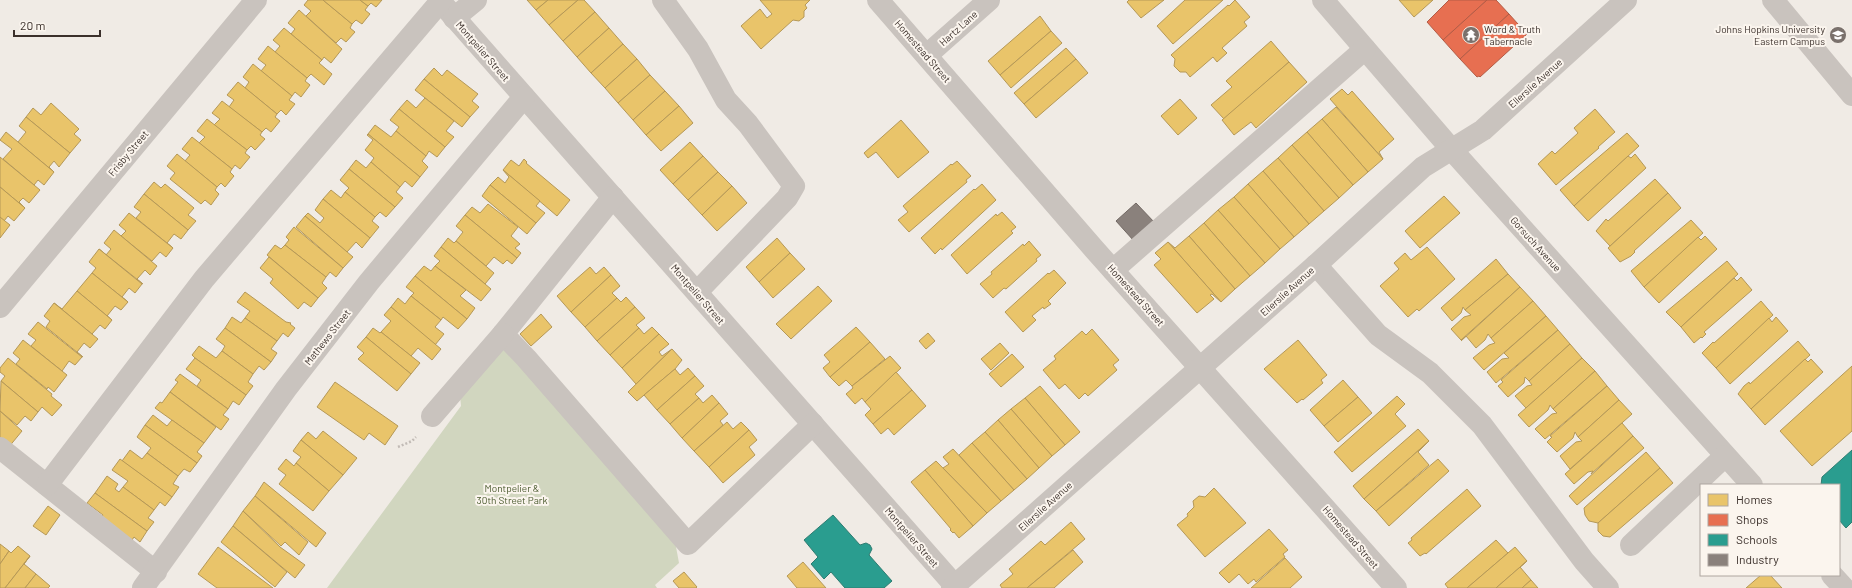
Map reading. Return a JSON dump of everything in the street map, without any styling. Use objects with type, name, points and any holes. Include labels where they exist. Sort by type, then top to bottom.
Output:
[{"type":"street","name":"Frisby Street","points":[[0,307],[256,0]]},
{"type":"street","points":[[454,18],[476,0]]},
{"type":"street","points":[[663,0],[698,49],[726,100],[748,124],[794,186],[787,198],[697,292]]},
{"type":"street","name":"Homestead Street","points":[[878,0],[1113,270],[1201,367],[1396,588]]},
{"type":"street","name":"Hartz Lane","points":[[927,55],[989,0]]},
{"type":"street","name":"Gorsuch Avenue","points":[[1323,0],[1452,150],[1751,484]]},
{"type":"street","name":"Ellerslie Avenue","points":[[954,587],[1316,265],[1423,167],[1483,130],[1626,0]]},
{"type":"street","points":[[1773,0],[1852,95]]},
{"type":"street","points":[[47,485],[204,279],[440,1]]},
{"type":"street","name":"Montpelier Street","points":[[440,1],[697,292],[954,587]]},
{"type":"street","points":[[1113,270],[1365,49]]},
{"type":"street","name":"Mathews Street","points":[[150,580],[291,383],[369,282],[524,97]]},
{"type":"street","points":[[432,416],[503,334],[613,197]]},
{"type":"street","points":[[1316,265],[1378,335],[1430,373],[1482,425],[1584,561],[1608,588]]},
{"type":"street","points":[[503,334],[526,358],[688,544],[812,424]]},
{"type":"street","points":[[0,448],[47,485],[150,580]]},
{"type":"street","points":[[1631,545],[1725,456]]},
{"type":"street","points":[[1833,576],[1844,588]]},
{"type":"green space","name":"Montpelier & 30th Street Park","points":[[503,344],[674,536],[679,563],[655,585],[657,588],[327,588],[461,406],[460,395]]},
{"type":"building: Homes","points":[[308,0],[323,0],[352,24],[350,28],[355,32],[346,42],[341,38],[336,43],[306,16],[311,11],[304,5]]},
{"type":"building: Homes","points":[[323,0],[360,0],[368,6],[365,10],[370,14],[362,24],[356,20],[352,24]]},
{"type":"building: Homes","points":[[360,0],[382,0],[376,7],[371,3],[368,6]]},
{"type":"building: Homes","points":[[527,0],[548,0],[536,10]]},
{"type":"building: Homes","points":[[548,0],[578,0],[549,25],[536,10]]},
{"type":"building: Homes","points":[[578,0],[584,0],[595,12],[563,41],[549,25]]},
{"type":"building: Homes","points":[[760,0],[810,0],[805,5],[807,8],[804,11],[804,17],[799,21],[793,20],[761,49],[741,26],[760,9],[767,18],[772,14]]},
{"type":"building: Homes","points":[[1129,0],[1164,0],[1141,18],[1127,2]]},
{"type":"building: Homes","points":[[1185,0],[1223,0],[1173,44],[1157,26]]},
{"type":"building: Homes","points":[[1235,0],[1250,17],[1244,22],[1247,26],[1222,48],[1227,53],[1217,62],[1213,57],[1190,77],[1186,72],[1180,72],[1174,66],[1175,59],[1171,55]]},
{"type":"building: Homes","points":[[1399,0],[1433,0],[1414,17]]},
{"type":"building: Homes","points":[[299,10],[342,49],[331,63],[324,57],[322,60],[291,34],[295,29],[288,23]]},
{"type":"building: Homes","points":[[595,12],[609,28],[577,57],[563,41]]},
{"type":"building: Homes","points":[[1040,16],[1051,31],[1000,75],[988,61]]},
{"type":"building: Homes","points":[[284,28],[322,60],[319,63],[332,74],[324,85],[311,74],[307,78],[275,52],[280,46],[273,40]]},
{"type":"building: Homes","points":[[609,28],[623,44],[591,73],[577,57]]},
{"type":"building: Homes","points":[[1051,31],[1062,43],[1011,88],[1000,75]]},
{"type":"building: Homes","points":[[1271,41],[1289,62],[1224,119],[1211,105],[1232,87],[1226,81]]},
{"type":"building: Homes","points":[[623,44],[637,59],[605,88],[591,73]]},
{"type":"building: Homes","points":[[268,46],[307,78],[305,81],[310,85],[301,97],[295,92],[292,96],[261,71],[266,65],[258,59]]},
{"type":"building: Homes","points":[[1066,48],[1076,59],[1024,104],[1014,93]]},
{"type":"building: Homes","points":[[637,59],[650,75],[618,103],[605,88]]},
{"type":"building: Homes","points":[[1076,59],[1088,73],[1036,118],[1024,104]]},
{"type":"building: Homes","points":[[1289,62],[1307,82],[1256,128],[1251,122],[1234,135],[1222,120]]},
{"type":"building: Homes","points":[[253,64],[292,96],[289,100],[295,104],[286,115],[281,110],[277,114],[245,88],[249,82],[243,77]]},
{"type":"building: Homes","points":[[434,68],[442,76],[447,70],[478,94],[472,101],[479,107],[470,117],[424,79]]},
{"type":"building: Homes","points":[[650,75],[665,91],[633,120],[618,103]]},
{"type":"building: Homes","points":[[424,79],[470,117],[462,127],[415,90]]},
{"type":"building: Homes","points":[[238,82],[277,114],[275,117],[280,121],[271,132],[266,128],[262,132],[229,107],[234,100],[227,95]]},
{"type":"building: Homes","points":[[1342,89],[1348,95],[1352,91],[1394,139],[1379,152],[1383,159],[1330,99]]},
{"type":"building: Homes","points":[[665,91],[679,106],[646,135],[633,120]]},
{"type":"building: Homes","points":[[425,98],[454,121],[446,131],[454,137],[445,147],[399,109],[407,100],[416,108]]},
{"type":"building: Homes","points":[[1180,99],[1197,118],[1178,135],[1161,116]]},
{"type":"building: Homes","points":[[222,101],[262,132],[260,135],[265,139],[255,150],[251,146],[247,150],[214,125],[220,119],[212,113]]},
{"type":"building: Homes","points":[[51,103],[79,129],[74,134],[81,140],[70,153],[26,117],[33,108],[41,115]]},
{"type":"building: Homes","points":[[679,106],[693,123],[661,151],[646,135]]},
{"type":"building: Homes","points":[[1336,107],[1383,159],[1368,172],[1322,119]]},
{"type":"building: Homes","points":[[399,109],[445,147],[437,157],[429,151],[426,156],[396,131],[399,127],[390,120]]},
{"type":"building: Homes","points":[[1595,109],[1615,132],[1598,147],[1599,148],[1556,185],[1538,164],[1552,151],[1555,154],[1578,133],[1574,128]]},
{"type":"building: Homes","points":[[26,117],[70,153],[59,167],[54,161],[49,167],[54,172],[18,142],[26,132],[19,126]]},
{"type":"building: Homes","points":[[207,119],[247,150],[245,153],[250,157],[240,169],[235,165],[232,169],[199,143],[205,137],[197,131]]},
{"type":"building: Homes","points":[[1322,119],[1368,172],[1353,185],[1307,132]]},
{"type":"building: Homes","points":[[901,120],[929,152],[898,178],[876,152],[868,158],[864,153]]},
{"type":"building: Homes","points":[[375,125],[391,137],[396,131],[426,156],[422,161],[428,167],[420,177],[368,134]]},
{"type":"building: Homes","points":[[6,132],[54,172],[44,185],[38,180],[34,185],[3,159],[12,149],[0,140]]},
{"type":"building: Homes","points":[[1307,132],[1353,185],[1339,198],[1292,145]]},
{"type":"building: Homes","points":[[1627,133],[1639,146],[1574,206],[1560,190]]},
{"type":"building: Homes","points":[[368,134],[420,177],[412,187],[405,181],[400,187],[371,162],[374,158],[365,150],[373,140],[367,135]]},
{"type":"building: Homes","points":[[192,137],[232,169],[230,172],[234,176],[225,187],[221,183],[217,187],[185,161],[190,155],[182,149]]},
{"type":"building: Homes","points":[[690,142],[703,156],[673,184],[660,170]]},
{"type":"building: Homes","points":[[1292,145],[1339,198],[1324,211],[1278,158]]},
{"type":"building: Homes","points":[[177,154],[217,187],[215,190],[219,194],[211,205],[205,200],[201,204],[170,179],[175,173],[167,166]]},
{"type":"building: Homes","points":[[1635,154],[1646,168],[1588,221],[1574,206],[1628,156],[1631,158]]},
{"type":"building: Homes","points":[[703,156],[718,172],[688,200],[673,184]]},
{"type":"building: Homes","points":[[0,157],[40,190],[29,203],[23,198],[19,202],[25,208],[0,187]]},
{"type":"building: Homes","points":[[1278,158],[1324,211],[1309,224],[1263,171]]},
{"type":"building: Homes","points":[[524,159],[527,162],[526,163],[570,200],[557,216],[503,170],[511,160],[519,166]]},
{"type":"building: Homes","points":[[356,160],[366,168],[371,162],[400,187],[396,192],[403,198],[395,207],[349,169]]},
{"type":"building: Homes","points":[[957,161],[971,176],[966,180],[967,182],[909,232],[898,220],[908,212],[903,206],[951,164],[952,165]]},
{"type":"building: Homes","points":[[349,169],[395,207],[386,217],[380,212],[375,217],[345,192],[349,188],[340,180]]},
{"type":"building: Homes","points":[[503,170],[540,201],[536,206],[545,213],[536,223],[490,185],[498,177],[505,183],[509,177]]},
{"type":"building: Homes","points":[[1263,171],[1309,224],[1294,237],[1248,184]]},
{"type":"building: Homes","points":[[718,172],[732,186],[702,215],[688,200]]},
{"type":"building: Homes","points":[[1655,179],[1668,193],[1610,246],[1596,231],[1606,219],[1608,221]]},
{"type":"building: Homes","points":[[154,182],[161,188],[165,184],[194,208],[188,215],[196,221],[188,230],[144,194]]},
{"type":"building: Homes","points":[[982,184],[996,200],[942,250],[941,248],[935,254],[921,238],[974,189],[975,190]]},
{"type":"building: Homes","points":[[1248,184],[1294,237],[1280,249],[1234,197]]},
{"type":"building: Homes","points":[[490,185],[536,223],[527,234],[482,196]]},
{"type":"building: Homes","points":[[732,186],[747,203],[717,231],[702,215]]},
{"type":"building: Homes","points":[[0,187],[25,208],[14,221],[8,216],[4,221],[0,217]]},
{"type":"building: Homes","points":[[331,190],[341,198],[345,192],[375,217],[372,221],[379,227],[370,238],[323,199]]},
{"type":"building: Homes","points":[[1668,193],[1681,208],[1634,251],[1635,252],[1631,256],[1620,262],[1608,248]]},
{"type":"building: Homes","points":[[144,194],[188,230],[181,239],[174,234],[167,243],[173,248],[136,218],[141,212],[134,207]]},
{"type":"building: Homes","points":[[1444,196],[1460,213],[1420,248],[1405,231]]},
{"type":"building: Homes","points":[[1234,197],[1280,249],[1265,263],[1218,210]]},
{"type":"building: Homes","points":[[323,199],[370,238],[362,248],[356,242],[347,252],[305,216],[308,213],[320,223],[324,218],[315,210]]},
{"type":"building: Homes","points":[[488,204],[518,227],[511,236],[520,244],[515,248],[521,253],[517,258],[465,215],[472,207],[480,213]]},
{"type":"building: Homes","points":[[1218,210],[1265,263],[1250,276],[1204,223]]},
{"type":"building: Homes","points":[[1002,212],[1016,227],[1011,231],[1013,233],[967,274],[951,255],[996,214],[997,216]]},
{"type":"building: Homes","points":[[129,213],[173,248],[166,257],[160,252],[152,261],[121,236],[126,231],[119,225]]},
{"type":"building: Homes","points":[[465,215],[517,258],[512,264],[507,260],[503,264],[494,257],[486,266],[456,241],[463,232],[456,226]]},
{"type":"building: Homes","points":[[305,216],[353,257],[343,268],[296,227]]},
{"type":"building: Homes","points":[[0,217],[10,225],[0,238]]},
{"type":"building: Homes","points":[[1691,220],[1703,233],[1644,287],[1631,271]]},
{"type":"building: Homes","points":[[1204,223],[1250,276],[1235,289],[1189,236]]},
{"type":"building: Homes","points":[[294,227],[343,268],[336,277],[330,272],[326,277],[285,245],[289,240],[286,237]]},
{"type":"building: Homes","points":[[114,230],[157,266],[150,275],[145,270],[137,279],[143,284],[106,255],[111,249],[104,243]]},
{"type":"building: Homes","points":[[1189,236],[1235,289],[1221,302],[1168,242],[1175,248]]},
{"type":"building: Homes","points":[[1705,236],[1717,249],[1659,303],[1644,287],[1698,237],[1701,240]]},
{"type":"building: Homes","points":[[448,238],[454,243],[456,241],[494,273],[485,284],[441,247]]},
{"type":"building: Homes","points":[[777,238],[790,253],[759,282],[746,267]]},
{"type":"building: Homes","points":[[1029,241],[1041,255],[1036,259],[1037,261],[1006,289],[1004,288],[993,298],[980,284],[992,274],[991,272],[1023,244],[1024,246]]},
{"type":"building: Homes","points":[[1168,242],[1221,302],[1212,294],[1210,295],[1214,299],[1197,313],[1154,265],[1161,259],[1155,253]]},
{"type":"building: Homes","points":[[275,245],[281,249],[285,245],[326,277],[322,283],[327,288],[318,298],[267,255]]},
{"type":"building: Homes","points":[[441,247],[491,289],[481,301],[435,266],[440,261],[434,256]]},
{"type":"building: Homes","points":[[1427,247],[1455,279],[1419,311],[1417,309],[1408,317],[1380,286],[1399,269],[1394,263],[1405,253],[1411,260]]},
{"type":"building: Homes","points":[[99,249],[142,284],[135,293],[129,288],[122,297],[128,302],[92,273],[96,268],[89,262]]},
{"type":"building: Homes","points":[[790,253],[805,269],[773,298],[759,282]]},
{"type":"building: Homes","points":[[269,257],[318,298],[311,307],[304,302],[298,309],[270,283],[273,279],[260,268]]},
{"type":"building: Homes","points":[[1496,259],[1508,274],[1465,310],[1463,307],[1461,313],[1452,321],[1441,308]]},
{"type":"building: Homes","points":[[1727,261],[1738,274],[1681,327],[1666,312]]},
{"type":"building: Homes","points":[[424,266],[431,271],[435,266],[466,290],[460,296],[475,308],[467,319],[415,276]]},
{"type":"building: Homes","points":[[590,267],[596,274],[604,267],[611,275],[571,312],[557,296]]},
{"type":"building: Homes","points":[[1054,270],[1066,283],[1048,301],[1051,304],[1044,309],[1043,307],[1032,316],[1036,320],[1023,332],[1005,312],[1048,273],[1049,274]]},
{"type":"building: Homes","points":[[92,273],[128,302],[121,310],[115,306],[107,316],[77,291]]},
{"type":"building: Homes","points":[[1508,274],[1520,287],[1461,340],[1451,329],[1464,317],[1471,315],[1465,310]]},
{"type":"building: Homes","points":[[611,275],[620,286],[612,293],[617,298],[585,327],[571,312]]},
{"type":"building: Homes","points":[[415,276],[467,319],[458,329],[443,317],[441,320],[411,296],[414,293],[406,287]]},
{"type":"building: Homes","points":[[1741,277],[1752,290],[1704,332],[1706,334],[1702,338],[1701,337],[1694,343],[1681,327],[1734,278],[1737,281]]},
{"type":"building: Homes","points":[[818,286],[832,301],[791,339],[776,324]]},
{"type":"building: Homes","points":[[1520,287],[1533,301],[1491,338],[1488,334],[1485,340],[1476,348],[1466,336]]},
{"type":"building: Homes","points":[[77,291],[112,320],[105,329],[100,325],[92,334],[54,303],[62,309]]},
{"type":"building: Homes","points":[[245,292],[286,322],[291,323],[290,324],[295,328],[288,337],[283,333],[277,341],[245,318],[250,311],[237,302]]},
{"type":"building: Homes","points":[[411,296],[441,320],[435,327],[444,334],[435,345],[391,307],[398,298],[405,304]]},
{"type":"building: Homes","points":[[626,297],[635,307],[597,341],[585,327],[617,298],[621,302]]},
{"type":"building: Homes","points":[[1533,301],[1546,316],[1484,370],[1473,358],[1489,345],[1495,343],[1491,338]]},
{"type":"building: Homes","points":[[1761,301],[1773,315],[1716,368],[1702,353]]},
{"type":"building: Homes","points":[[54,303],[98,339],[90,348],[84,343],[77,352],[83,357],[46,327],[50,321],[44,316]]},
{"type":"building: Homes","points":[[391,307],[441,349],[432,360],[418,348],[411,356],[381,332],[391,321],[384,315]]},
{"type":"building: Homes","points":[[635,307],[645,318],[636,325],[639,328],[610,355],[597,341]]},
{"type":"building: Homes","points":[[541,314],[552,327],[531,346],[520,334]]},
{"type":"building: Homes","points":[[1546,316],[1558,330],[1496,383],[1487,372],[1502,359],[1509,358],[1504,353]]},
{"type":"building: Homes","points":[[232,317],[241,323],[245,318],[277,341],[271,349],[277,353],[271,362],[225,328]]},
{"type":"building: Homes","points":[[1776,317],[1788,331],[1730,384],[1716,368],[1769,318],[1772,322]]},
{"type":"building: Homes","points":[[38,322],[82,357],[75,365],[69,361],[62,371],[31,346],[36,340],[28,334]]},
{"type":"building: Homes","points":[[652,327],[659,334],[622,368],[610,355],[639,328],[644,334]]},
{"type":"building: Homes","points":[[856,327],[870,342],[830,377],[823,368],[830,362],[824,355]]},
{"type":"building: Homes","points":[[225,328],[271,362],[264,370],[259,366],[253,374],[222,351],[225,346],[216,339]]},
{"type":"building: Homes","points":[[373,328],[380,333],[381,332],[420,363],[411,374],[366,337]]},
{"type":"building: Homes","points":[[1092,329],[1119,360],[1113,365],[1117,370],[1088,396],[1085,393],[1079,399],[1065,384],[1059,389],[1043,370],[1056,359],[1054,356],[1082,331],[1086,335]]},
{"type":"building: Homes","points":[[1558,330],[1570,344],[1529,381],[1525,377],[1524,383],[1508,397],[1498,386],[1503,382],[1501,380]]},
{"type":"building: Homes","points":[[928,333],[935,341],[926,349],[919,341]]},
{"type":"building: Homes","points":[[659,334],[669,344],[659,352],[662,356],[672,349],[636,384],[622,368]]},
{"type":"building: Homes","points":[[366,337],[411,374],[397,391],[358,359],[364,353],[357,347]]},
{"type":"building: Homes","points":[[23,340],[67,375],[54,392],[48,387],[47,389],[16,364],[20,359],[13,353]]},
{"type":"building: Homes","points":[[1298,340],[1327,375],[1321,380],[1323,383],[1303,400],[1302,399],[1297,403],[1264,369]]},
{"type":"building: Homes","points":[[1798,341],[1810,355],[1751,409],[1738,394],[1744,386],[1749,382],[1750,384]]},
{"type":"building: Homes","points":[[870,342],[885,359],[852,386],[846,380],[839,386],[830,377]]},
{"type":"building: Homes","points":[[1000,343],[1009,353],[991,370],[981,359]]},
{"type":"building: Homes","points":[[1570,344],[1582,358],[1526,408],[1515,396],[1527,386],[1532,385],[1529,381]]},
{"type":"building: Homes","points":[[199,346],[216,358],[222,351],[253,374],[248,382],[253,386],[246,395],[192,355]]},
{"type":"building: Homes","points":[[672,349],[682,360],[675,369],[637,401],[628,392]]},
{"type":"building: Homes","points":[[1012,354],[1024,367],[1001,387],[989,374]]},
{"type":"building: Homes","points":[[890,356],[901,368],[865,402],[862,398],[855,404],[846,394],[853,388],[852,386]]},
{"type":"building: Homes","points":[[8,358],[52,394],[51,396],[62,405],[52,416],[42,407],[38,412],[1,381],[5,376],[0,372],[0,368]]},
{"type":"building: Homes","points":[[195,358],[246,395],[239,405],[233,401],[228,409],[197,386],[201,380],[186,369]]},
{"type":"building: Homes","points":[[1582,358],[1595,371],[1553,409],[1550,405],[1548,410],[1529,427],[1518,415]]},
{"type":"building: Homes","points":[[1805,359],[1808,362],[1811,359],[1823,372],[1765,425],[1751,409]]},
{"type":"building: Homes","points":[[1852,366],[1852,431],[1812,466],[1780,431]]},
{"type":"building: Homes","points":[[688,368],[695,376],[657,410],[644,395],[675,369],[680,375]]},
{"type":"building: Homes","points":[[1595,371],[1607,386],[1545,439],[1535,429],[1552,414],[1557,413],[1553,409]]},
{"type":"building: Homes","points":[[896,372],[912,390],[873,424],[865,415],[871,409],[865,402]]},
{"type":"building: Homes","points":[[180,374],[228,409],[223,415],[229,419],[221,430],[170,392],[178,382],[175,380]]},
{"type":"building: Homes","points":[[695,376],[704,386],[695,394],[699,398],[670,424],[657,410]]},
{"type":"building: Homes","points":[[1343,380],[1358,397],[1324,426],[1310,410]]},
{"type":"building: Homes","points":[[1,381],[38,412],[31,421],[25,416],[17,425],[0,411]]},
{"type":"building: Homes","points":[[335,382],[398,426],[385,445],[369,433],[364,440],[317,407]]},
{"type":"building: Homes","points":[[1040,386],[1080,432],[1065,445],[1025,398]]},
{"type":"building: Homes","points":[[1607,386],[1619,400],[1578,437],[1575,432],[1573,438],[1557,452],[1547,442],[1552,437],[1550,436]]},
{"type":"building: Homes","points":[[912,390],[926,406],[894,435],[888,428],[881,434],[873,424]]},
{"type":"building: Homes","points":[[170,392],[216,427],[204,443],[155,408],[160,402],[162,403]]},
{"type":"building: Homes","points":[[712,395],[719,403],[682,438],[670,424],[699,398],[703,403]]},
{"type":"building: Homes","points":[[1397,396],[1405,404],[1395,414],[1406,426],[1352,472],[1334,452]]},
{"type":"building: Homes","points":[[1358,397],[1372,413],[1338,442],[1324,426]]},
{"type":"building: Homes","points":[[1025,398],[1065,445],[1052,456],[1011,409]]},
{"type":"building: Homes","points":[[1619,400],[1632,414],[1570,469],[1560,456],[1576,442],[1582,441],[1578,437]]},
{"type":"building: Homes","points":[[719,403],[728,414],[720,421],[723,425],[694,451],[682,438]]},
{"type":"building: Homes","points":[[1011,409],[1052,456],[1039,468],[998,420]]},
{"type":"building: Homes","points":[[0,411],[22,431],[8,448],[0,441]]},
{"type":"building: Homes","points":[[153,415],[167,426],[172,420],[204,443],[197,452],[202,456],[197,463],[145,425]]},
{"type":"building: Homes","points":[[998,420],[1039,468],[1027,479],[985,432]]},
{"type":"building: Homes","points":[[727,422],[733,429],[741,422],[749,430],[709,467],[694,451]]},
{"type":"building: Homes","points":[[1622,423],[1633,436],[1591,474],[1593,471],[1588,472],[1574,484],[1565,474]]},
{"type":"building: Homes","points":[[145,425],[197,463],[190,472],[184,469],[178,476],[147,453],[151,448],[137,437]]},
{"type":"building: Homes","points":[[1418,429],[1429,441],[1364,499],[1353,486]]},
{"type":"building: Homes","points":[[749,430],[757,440],[749,447],[755,455],[723,483],[709,467]]},
{"type":"building: Homes","points":[[323,431],[357,458],[343,475],[301,440],[308,432],[316,439]]},
{"type":"building: Homes","points":[[985,432],[1027,479],[1014,490],[972,443]]},
{"type":"building: Homes","points":[[1633,436],[1644,448],[1577,505],[1569,496]]},
{"type":"building: Homes","points":[[301,440],[343,475],[329,491],[296,463],[301,457],[293,451]]},
{"type":"building: Homes","points":[[1429,441],[1418,452],[1429,465],[1376,511],[1364,499]]},
{"type":"building: Homes","points":[[972,443],[1014,490],[1001,501],[959,455]]},
{"type":"building: Homes","points":[[953,449],[1001,501],[987,513],[943,468],[949,464],[943,457]]},
{"type":"building: Homes","points":[[130,450],[142,459],[147,453],[178,476],[173,484],[179,487],[172,497],[122,461]]},
{"type":"building: Homes","points":[[1646,452],[1660,468],[1598,523],[1589,521],[1585,515],[1584,508]]},
{"type":"building: Homes","points":[[120,459],[172,497],[165,506],[160,502],[154,510],[123,487],[128,481],[112,470]]},
{"type":"building: Homes","points":[[286,459],[294,466],[296,463],[329,491],[313,511],[279,484],[286,475],[278,469]]},
{"type":"building: Homes","points":[[1438,459],[1449,471],[1389,526],[1376,511]]},
{"type":"building: Homes","points":[[936,461],[987,513],[973,526],[925,470]]},
{"type":"building: Homes","points":[[1660,468],[1673,483],[1610,537],[1603,536],[1598,531],[1598,523]]},
{"type":"building: Homes","points":[[925,470],[973,526],[959,538],[950,530],[951,529],[911,482]]},
{"type":"building: Homes","points":[[107,476],[118,484],[115,489],[119,492],[123,487],[154,510],[148,518],[154,522],[147,531],[95,493]]},
{"type":"building: Homes","points":[[264,482],[326,533],[316,547],[255,496]]},
{"type":"building: Homes","points":[[1214,488],[1246,523],[1205,557],[1177,525],[1188,516],[1187,514],[1194,507],[1193,501],[1199,496],[1205,497]]},
{"type":"building: Homes","points":[[1467,489],[1481,506],[1426,554],[1425,553],[1420,556],[1408,543],[1412,540],[1411,538]]},
{"type":"building: Homes","points":[[95,493],[147,531],[140,542],[134,537],[128,546],[98,522],[103,515],[87,503]]},
{"type":"building: Homes","points":[[255,496],[308,542],[299,555],[285,542],[281,546],[243,511]]},
{"type":"building: Homes","points":[[48,506],[60,515],[46,535],[33,526]]},
{"type":"building: Homes","points":[[243,511],[280,547],[305,565],[295,578],[233,526]]},
{"type":"building: Homes","points":[[1071,522],[1085,539],[1027,588],[1002,588],[1000,585],[1013,574],[1009,569],[1041,541],[1045,545]]},
{"type":"building: Homes","points":[[233,526],[287,572],[275,587],[221,542]]},
{"type":"building: Homes","points":[[1269,529],[1288,550],[1283,554],[1285,557],[1256,582],[1254,579],[1248,584],[1239,574],[1229,583],[1219,573]]},
{"type":"building: Homes","points":[[1496,540],[1508,553],[1467,588],[1448,588],[1445,584]]},
{"type":"building: Homes","points":[[0,544],[9,551],[0,564]]},
{"type":"building: Homes","points":[[18,546],[30,556],[5,588],[0,588],[0,564],[9,551],[11,553]]},
{"type":"building: Homes","points":[[218,547],[273,588],[217,588],[198,574]]},
{"type":"building: Homes","points":[[1515,547],[1527,561],[1496,588],[1467,588]]},
{"type":"building: Homes","points":[[1073,550],[1083,562],[1054,588],[1027,588]]},
{"type":"building: Homes","points":[[30,556],[24,564],[36,574],[25,588],[5,588]]},
{"type":"building: Homes","points":[[1285,558],[1302,577],[1290,588],[1251,588]]},
{"type":"building: Homes","points":[[803,562],[826,588],[797,588],[787,576]]},
{"type":"building: Homes","points":[[1520,567],[1531,580],[1522,588],[1496,588]]},
{"type":"building: Homes","points":[[684,572],[697,587],[696,588],[679,588],[673,581]]},
{"type":"building: Homes","points":[[36,574],[50,586],[48,588],[25,588]]},
{"type":"building: Homes","points":[[1760,576],[1771,576],[1782,588],[1746,588]]},
{"type":"building: Homes","points":[[1531,580],[1538,588],[1522,588]]},
{"type":"building: Shops","points":[[1449,0],[1487,0],[1443,40],[1427,22]]},
{"type":"building: Shops","points":[[1487,0],[1496,0],[1509,14],[1460,59],[1443,40]]},
{"type":"building: Shops","points":[[1509,14],[1527,34],[1480,77],[1477,77],[1460,59]]},
{"type":"building: Schools","points":[[1852,450],[1852,522],[1846,528],[1840,521],[1840,484],[1821,484],[1822,477]]},
{"type":"building: Schools","points":[[833,515],[860,545],[866,543],[870,545],[872,549],[869,555],[892,581],[884,588],[845,588],[831,572],[824,579],[811,564],[818,557],[804,540]]},
{"type":"building: Industry","points":[[1136,203],[1155,223],[1134,241],[1116,221]]},
{"type":"place","name":"Word & Truth Tabernacle","points":[[1471,35]]},
{"type":"place","name":"Johns Hopkins University Eastern Campus","points":[[1838,35]]}]
